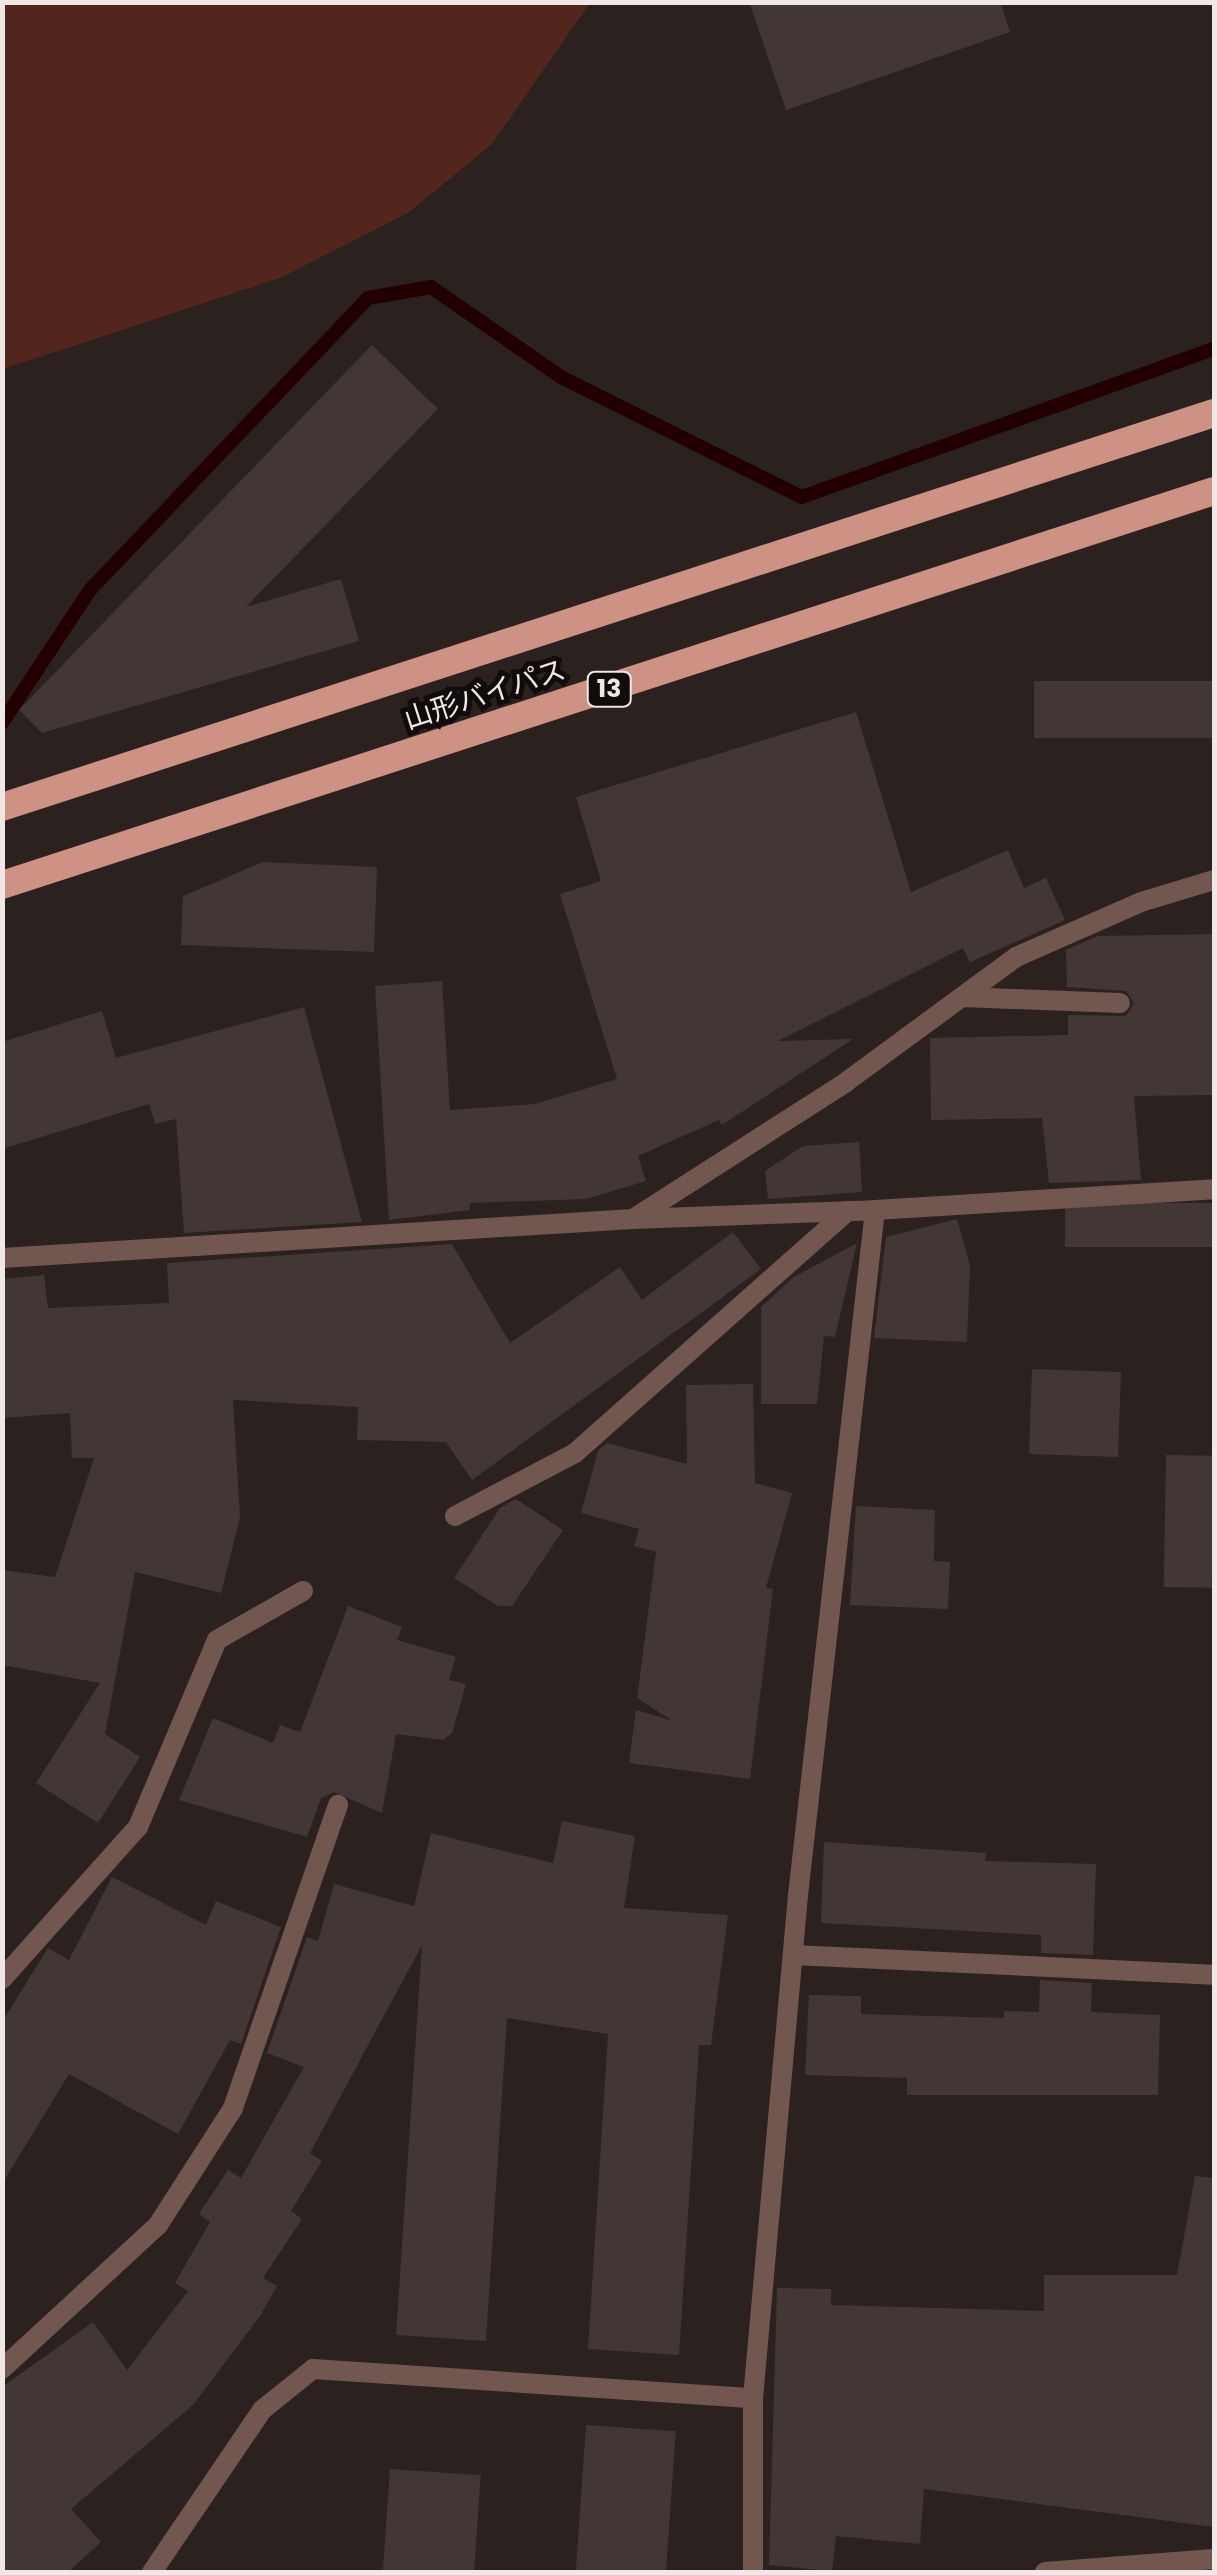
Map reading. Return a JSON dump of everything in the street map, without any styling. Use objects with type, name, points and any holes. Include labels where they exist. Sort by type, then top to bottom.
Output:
[{"type":"highway","name":"山形バイパス","points":[[2,807],[1214,413]]},
{"type":"highway","name":"山形バイパス","points":[[2,885],[1214,491]]},
{"type":"lane","points":[[633,1219],[1016,957],[1141,902],[1214,880]]},
{"type":"lane","points":[[962,997],[1120,1004]]},
{"type":"lane","points":[[2,1258],[1214,1188]]},
{"type":"lane","points":[[753,2572],[753,2398],[794,1955],[875,1210]]},
{"type":"lane","points":[[455,1516],[575,1453],[848,1211]]},
{"type":"lane","points":[[2,1979],[138,1827],[217,1640],[303,1591]]},
{"type":"lane","points":[[2,2369],[158,2225],[233,2108],[338,1805]]},
{"type":"lane","points":[[794,1955],[1214,1975]]},
{"type":"lane","points":[[152,2572],[262,2410],[313,2369],[753,2398]]},
{"type":"lane","points":[[1059,2572],[1214,2560]]},
{"type":"shaded area","points":[[2,3],[590,3],[492,144],[408,213],[280,278],[3,369]]},
{"type":"building","points":[[749,2],[1000,2],[1010,32],[786,110]]},
{"type":"building","points":[[372,345],[438,409],[246,607],[341,579],[359,641],[42,733],[19,710]]},
{"type":"building","points":[[1034,681],[1214,681],[1214,738],[1034,738]]},
{"type":"building","points":[[856,712],[911,892],[1008,850],[1024,888],[1046,878],[1065,920],[970,962],[963,948],[778,1041],[853,1039],[722,1125],[719,1120],[638,1156],[646,1181],[586,1199],[470,1203],[470,1210],[389,1220],[375,986],[442,981],[450,1110],[535,1104],[617,1079],[560,894],[601,881],[576,797]]},
{"type":"building","points":[[263,862],[377,867],[374,952],[181,945],[183,896]]},
{"type":"building","points":[[1214,934],[1214,1095],[1134,1096],[1141,1180],[1049,1183],[1042,1118],[931,1120],[930,1038],[1068,1035],[1068,1015],[1126,1016],[1134,1003],[1126,991],[1067,987],[1066,950],[1098,936]]},
{"type":"building","points":[[304,1007],[362,1222],[184,1233],[176,1119],[155,1124],[149,1104],[2,1149],[2,1042],[102,1011],[116,1058]]},
{"type":"building","points":[[859,1142],[862,1192],[768,1199],[765,1171],[803,1146]]},
{"type":"building","points":[[1065,1203],[1214,1203],[1214,1247],[1065,1247]]},
{"type":"building","points":[[957,1219],[970,1265],[967,1342],[874,1338],[886,1237]]},
{"type":"building","points":[[733,1232],[761,1269],[472,1480],[446,1442],[357,1440],[358,1407],[233,1400],[240,1517],[221,1593],[135,1572],[105,1734],[140,1757],[98,1823],[36,1783],[100,1683],[2,1665],[2,1570],[55,1577],[94,1458],[72,1458],[70,1413],[2,1418],[2,1279],[44,1275],[48,1308],[169,1303],[167,1263],[452,1244],[510,1343],[620,1267],[642,1300]]},
{"type":"building","points":[[857,1243],[835,1337],[824,1336],[817,1404],[761,1404],[761,1307],[794,1277]]},
{"type":"building","points":[[1032,1369],[1121,1372],[1118,1457],[1029,1454]]},
{"type":"building","points":[[753,1384],[755,1483],[792,1493],[766,1588],[773,1589],[750,1779],[629,1763],[636,1710],[673,1721],[637,1698],[656,1552],[634,1546],[639,1529],[581,1513],[598,1451],[607,1443],[687,1464],[686,1385]]},
{"type":"building","points":[[1166,1455],[1214,1456],[1212,1588],[1164,1587]]},
{"type":"building","points":[[516,1499],[563,1530],[512,1606],[498,1606],[454,1578],[500,1508]]},
{"type":"building","points":[[856,1506],[935,1510],[934,1561],[950,1562],[948,1609],[850,1605]]},
{"type":"building","points":[[348,1606],[402,1627],[397,1640],[456,1657],[449,1680],[466,1684],[452,1733],[443,1740],[396,1734],[382,1813],[334,1792],[321,1798],[307,1837],[179,1800],[213,1718],[273,1743],[280,1725],[300,1732]]},
{"type":"building","points":[[562,1821],[635,1836],[624,1908],[728,1915],[711,2045],[699,2045],[679,2355],[588,2349],[608,2034],[507,2018],[486,2341],[396,2335],[422,1945],[310,2153],[322,2161],[291,2211],[302,2219],[263,2278],[277,2286],[260,2316],[193,2405],[71,2509],[101,2542],[68,2572],[2,2572],[2,2387],[93,2322],[127,2370],[188,2291],[175,2283],[210,2222],[199,2214],[228,2170],[241,2178],[304,2067],[267,2053],[307,1937],[318,1941],[334,1884],[414,1906],[431,1833],[553,1863]]},
{"type":"building","points":[[824,1842],[986,1853],[985,1861],[1096,1864],[1093,1955],[1041,1953],[1041,1935],[821,1923]]},
{"type":"building","points":[[112,1877],[206,1925],[216,1901],[281,1927],[241,2044],[230,2040],[178,2134],[69,2074],[2,2184],[2,2022],[48,1948],[69,1960]]},
{"type":"building","points":[[1040,1980],[1092,1983],[1091,2012],[1160,2015],[1158,2095],[907,2095],[907,2078],[805,2075],[809,1995],[861,1996],[861,2014],[1004,2018],[1004,2011],[1039,2012]]},
{"type":"building","points":[[1195,2176],[1214,2178],[1214,2527],[924,2489],[920,2544],[836,2536],[832,2571],[769,2565],[777,2288],[831,2289],[831,2305],[1044,2311],[1044,2275],[1177,2275]]},
{"type":"building","points":[[586,2425],[676,2431],[666,2572],[576,2572]]},
{"type":"building","points":[[390,2469],[481,2475],[474,2572],[383,2572]]},
{"type":"waterway","points":[[2,723],[90,590],[368,298],[431,287],[561,377],[802,497],[1214,349]]}]
